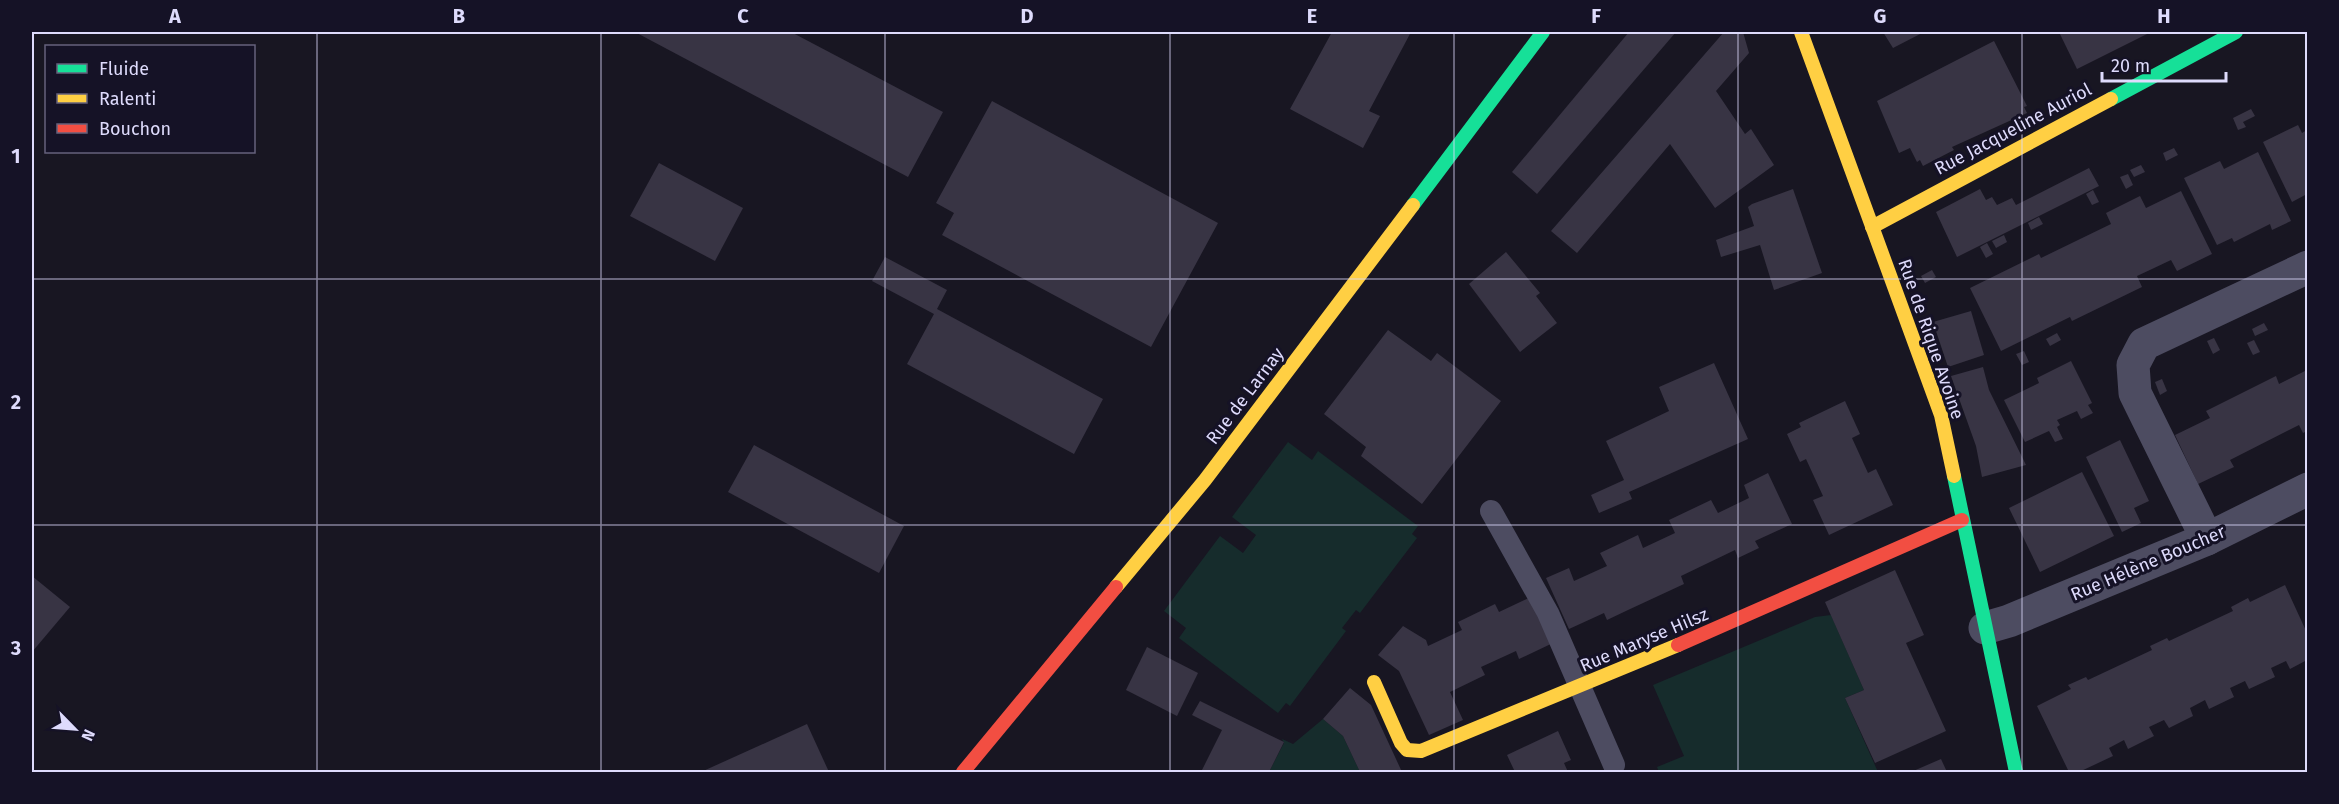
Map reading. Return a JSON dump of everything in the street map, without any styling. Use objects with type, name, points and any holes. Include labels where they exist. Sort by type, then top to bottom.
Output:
[{"type":"street","name":"Rue de Larnay","points":[[963,772],[1205,480],[1543,32]]},
{"type":"street","name":"Rue de Rique Avoine","points":[[1801,32],[1941,415],[2016,772]]},
{"type":"street","name":"Rue Jacqueline Auriol","points":[[1872,227],[2236,32]]},
{"type":"street","points":[[2207,539],[2135,393],[2133,365],[2144,344],[2307,267]]},
{"type":"street","name":"Rue Hélène Boucher","points":[[1985,628],[2009,621],[2207,539],[2307,489]]},
{"type":"street","name":"Rue Maryse Hilsz","points":[[1374,682],[1401,743],[1407,750],[1415,752],[1438,746],[1962,520]]},
{"type":"lane","points":[[1491,511],[1548,614],[1614,765]]},
{"type":"green space","points":[[1288,442],[1312,460],[1318,451],[1418,526],[1412,534],[1417,538],[1360,613],[1356,610],[1342,628],[1346,631],[1290,706],[1286,703],[1278,713],[1179,638],[1186,628],[1164,611],[1220,536],[1243,553],[1256,535],[1232,517]]},
{"type":"green space","points":[[1831,615],[1864,690],[1845,698],[1878,772],[1659,772],[1657,767],[1684,756],[1653,685],[1815,617]]},
{"type":"green space","points":[[1323,719],[1343,736],[1360,772],[1269,772],[1284,743],[1282,739],[1293,744]]},
{"type":"building","points":[[635,32],[791,32],[943,112],[908,177]]},
{"type":"building","points":[[1332,32],[1411,32],[1369,111],[1380,116],[1363,148],[1290,109]]},
{"type":"building","points":[[1629,32],[1676,32],[1537,194],[1512,172]]},
{"type":"building","points":[[1724,32],[1743,32],[1749,53],[1716,91],[1745,134],[1751,129],[1774,165],[1715,208],[1670,144],[1577,253],[1551,231]]},
{"type":"building","points":[[1883,32],[1924,32],[1893,48]]},
{"type":"building","points":[[2059,32],[2151,32],[2077,69]]},
{"type":"building","points":[[1994,41],[2027,106],[2024,107],[2027,113],[1952,147],[1954,150],[1923,166],[1920,160],[1917,162],[1910,148],[1899,153],[1877,101]]},
{"type":"building","points":[[992,101],[1218,223],[1151,347],[942,235],[954,213],[936,203]]},
{"type":"building","points":[[2251,109],[2255,116],[2243,122],[2246,127],[2238,130],[2233,118]]},
{"type":"building","points":[[2298,125],[2302,133],[2307,130],[2307,194],[2292,202],[2263,142]]},
{"type":"building","points":[[2174,148],[2178,155],[2166,161],[2163,153]]},
{"type":"building","points":[[2258,152],[2291,221],[2272,230],[2270,224],[2234,242],[2232,238],[2217,245],[2184,178],[2220,161],[2224,169]]},
{"type":"building","points":[[659,163],[743,208],[715,261],[630,216]]},
{"type":"building","points":[[2141,165],[2145,172],[2134,177],[2130,170]]},
{"type":"building","points":[[2089,168],[2099,186],[1957,257],[1936,212],[1980,189],[1986,200],[1992,197],[1997,205],[2012,198],[2016,205]]},
{"type":"building","points":[[2128,174],[2133,185],[2126,189],[2120,177]]},
{"type":"building","points":[[1793,189],[1822,273],[1774,290],[1760,245],[1721,257],[1716,240],[1754,226],[1748,207],[1752,204]]},
{"type":"building","points":[[2093,190],[2099,202],[2092,205],[2086,194]]},
{"type":"building","points":[[2181,191],[2212,254],[2177,271],[2171,260],[2137,276],[2142,287],[2072,321],[2070,317],[2001,351],[1970,288],[2039,254],[2041,258],[2111,224],[2106,213],[2140,196],[2146,208]]},
{"type":"building","points":[[2039,217],[2043,224],[2031,230],[2028,223]]},
{"type":"building","points":[[2004,235],[2007,242],[1996,248],[1992,241]]},
{"type":"building","points":[[1987,243],[1993,254],[1986,258],[1980,247]]},
{"type":"building","points":[[1506,252],[1540,293],[1536,296],[1557,323],[1520,352],[1469,284]]},
{"type":"building","points":[[885,257],[947,290],[937,309],[1103,399],[1074,454],[907,364],[934,314],[872,281]]},
{"type":"building","points":[[1932,270],[1936,277],[1925,283],[1921,276]]},
{"type":"building","points":[[1971,311],[1984,355],[1948,367],[1933,322]]},
{"type":"building","points":[[2264,323],[2268,330],[2255,336],[2252,329]]},
{"type":"building","points":[[1388,330],[1431,361],[1437,353],[1501,401],[1422,504],[1361,456],[1366,447],[1324,414]]},
{"type":"building","points":[[2057,333],[2061,340],[2050,346],[2046,339]]},
{"type":"building","points":[[2214,338],[2220,350],[2213,354],[2207,341]]},
{"type":"building","points":[[2254,340],[2260,352],[2253,355],[2247,343]]},
{"type":"building","points":[[2024,351],[2029,362],[2022,365],[2016,354]]},
{"type":"building","points":[[2071,361],[2092,403],[2088,405],[2093,413],[2081,419],[2077,411],[2057,420],[2060,425],[2057,427],[2063,439],[2055,442],[2049,431],[2025,442],[2004,400],[2039,383],[2037,378]]},
{"type":"building","points":[[1714,363],[1748,439],[1629,492],[1632,499],[1599,513],[1591,495],[1624,480],[1606,441],[1669,411],[1659,387]]},
{"type":"building","points":[[1983,367],[1989,390],[2026,465],[1982,477],[1976,446],[1951,376]]},
{"type":"building","points":[[2307,370],[2307,431],[2303,433],[2299,425],[2230,460],[2234,467],[2198,484],[2175,435],[2210,418],[2206,411],[2276,376],[2279,384]]},
{"type":"building","points":[[2162,379],[2167,391],[2160,395],[2155,382]]},
{"type":"building","points":[[1845,401],[1860,434],[1852,438],[1868,473],[1876,469],[1893,505],[1829,535],[1813,500],[1823,496],[1806,459],[1800,462],[1787,434],[1801,427],[1799,423]]},
{"type":"building","points":[[2120,440],[2149,501],[2134,508],[2141,523],[2122,532],[2086,457]]},
{"type":"building","points":[[754,445],[904,526],[879,573],[728,492]]},
{"type":"building","points":[[2082,472],[2114,536],[2040,572],[2009,508]]},
{"type":"building","points":[[1768,473],[1792,524],[1755,541],[1759,548],[1738,558],[1735,550],[1681,576],[1684,584],[1607,620],[1604,613],[1569,629],[1546,578],[1569,568],[1574,581],[1607,566],[1600,553],[1638,535],[1643,548],[1675,533],[1669,520],[1711,500],[1718,513],[1749,498],[1744,485]]},
{"type":"building","points":[[1895,570],[1924,635],[1906,643],[1946,731],[1875,763],[1845,698],[1864,690],[1825,602]]},
{"type":"building","points":[[32,576],[70,607],[32,652]]},
{"type":"building","points":[[2285,585],[2307,633],[2307,660],[2290,669],[2286,661],[2271,668],[2275,677],[2249,689],[2245,681],[2230,688],[2234,697],[2209,709],[2205,700],[2190,708],[2193,716],[2169,728],[2164,720],[2149,727],[2154,736],[2128,749],[2124,740],[2109,748],[2113,756],[2079,772],[2069,772],[2037,706],[2071,689],[2068,685],[2086,677],[2088,680],[2152,650],[2150,646],[2167,638],[2169,641],[2233,611],[2231,607],[2248,598],[2250,602]]},
{"type":"building","points":[[1533,596],[1555,642],[1519,659],[1516,651],[1481,667],[1485,675],[1450,692],[1463,720],[1429,735],[1399,671],[1378,655],[1403,626],[1426,640],[1428,646],[1462,630],[1458,622],[1495,604],[1499,612]]},
{"type":"building","points":[[1147,647],[1198,673],[1177,716],[1126,690]]},
{"type":"building","points":[[1350,688],[1371,705],[1402,772],[1360,772],[1343,736],[1323,719]]},
{"type":"building","points":[[1200,701],[1284,742],[1269,772],[1201,772],[1222,730],[1192,715]]},
{"type":"building","points":[[807,724],[829,772],[701,772]]},
{"type":"building","points":[[1558,731],[1571,760],[1564,763],[1568,772],[1515,772],[1507,755]]},
{"type":"building","points":[[1941,759],[1947,772],[1911,772]]},
{"type":"traffic: fast","points":[[1413,205],[1543,32]]},
{"type":"traffic: fast","points":[[2111,99],[2236,32]]},
{"type":"traffic: fast","points":[[1954,476],[2016,772]]},
{"type":"traffic: slow","points":[[1801,32],[1941,415],[1954,476]]},
{"type":"traffic: slow","points":[[1872,227],[2111,99]]},
{"type":"traffic: slow","points":[[1116,587],[1205,480],[1413,205]]},
{"type":"traffic: slow","points":[[1374,682],[1401,743],[1407,750],[1421,751],[1678,645]]},
{"type":"traffic: jam","points":[[1678,645],[1962,520]]},
{"type":"traffic: jam","points":[[963,772],[1116,587]]}]
